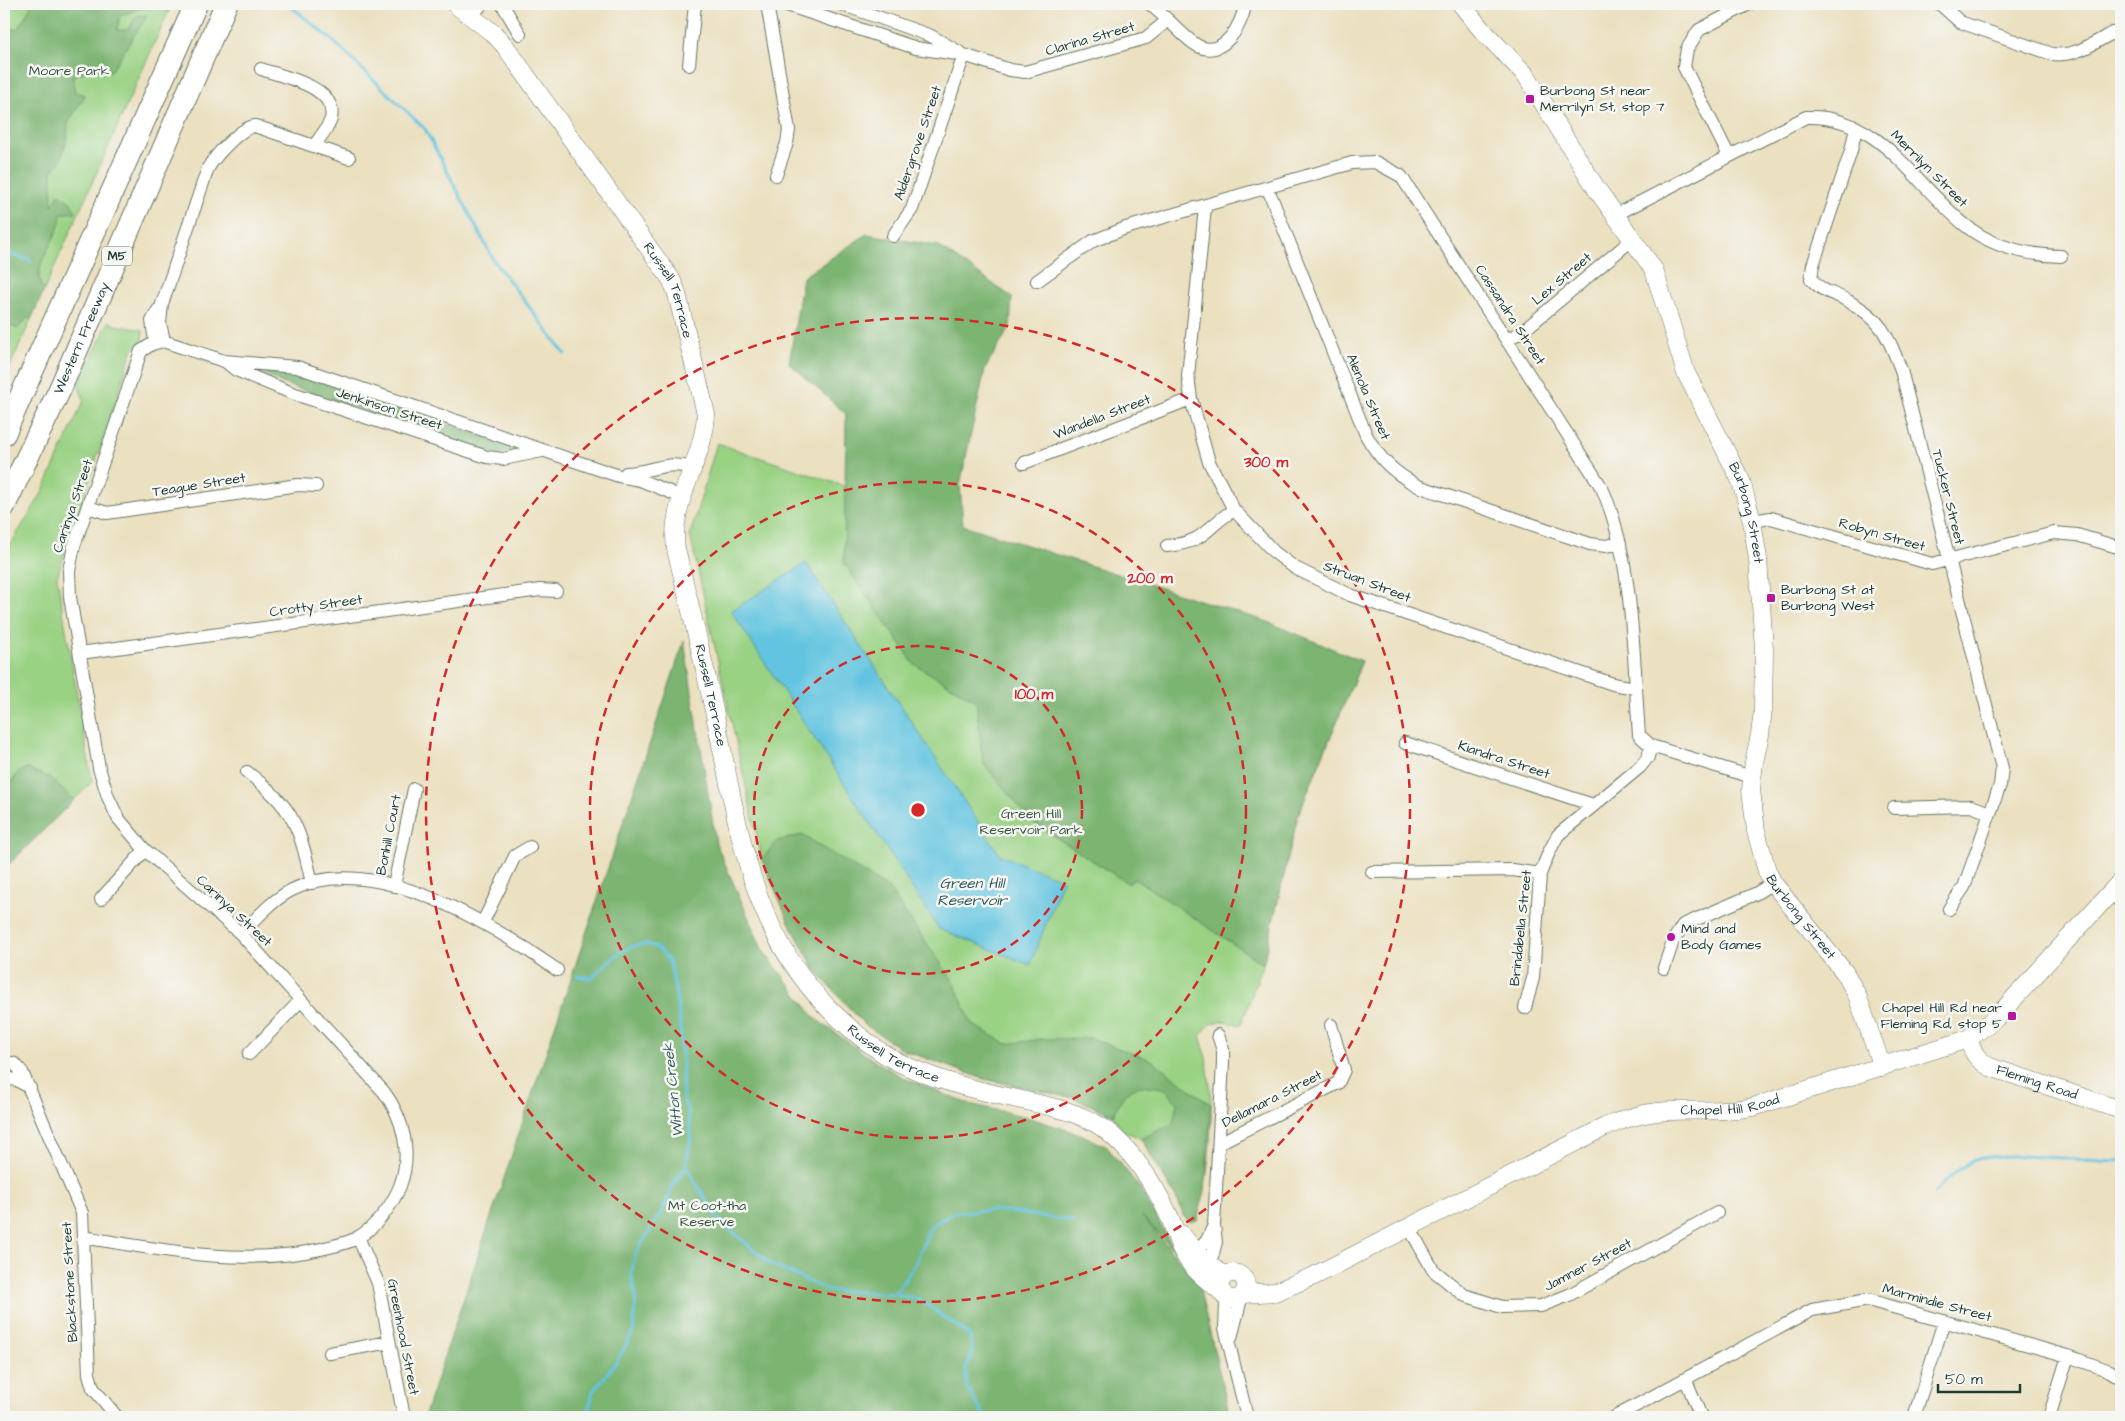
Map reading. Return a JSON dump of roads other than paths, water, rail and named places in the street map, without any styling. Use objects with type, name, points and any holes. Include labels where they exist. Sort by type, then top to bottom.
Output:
[{"type":"highway","name":"M5","points":[[4,434],[196,4]]},
{"type":"highway","name":"Western Freeway","points":[[4,506],[60,389],[226,4]]},
{"type":"main road","name":"Russell Terrace","points":[[455,4],[477,10],[528,76],[671,279],[678,300],[706,414],[704,431],[675,523],[676,549],[742,841],[756,891],[779,944],[796,970],[842,1022],[896,1061],[955,1085],[1067,1111],[1102,1128],[1137,1160],[1171,1222],[1179,1247],[1207,1272],[1222,1293]]},
{"type":"main road","name":"Burbong Street","points":[[1460,4],[1481,29],[1526,75],[1615,215],[1634,238],[1654,270],[1686,372],[1741,481],[1752,521],[1758,560],[1764,649],[1763,710],[1752,777],[1756,831],[1767,870],[1773,883],[1845,974],[1857,995],[1882,1066]]},
{"type":"main road","name":"Chapel Hill Road","points":[[1242,1294],[1275,1292],[1300,1281],[1603,1128],[1633,1116],[1656,1113],[1734,1111],[1968,1039],[1997,1017],[2118,892]]},
{"type":"main road","name":"Fleming Road","points":[[1968,1039],[1973,1054],[1990,1068],[2121,1110]]},
{"type":"main road","name":"Russell Terrace","points":[[1171,1222],[1197,1252]]},
{"type":"main road","points":[[1197,1252],[1195,1262],[1207,1272]]},
{"type":"main road","name":"Russell Terrace","points":[[1207,1272],[1233,1274]]},
{"type":"main road","name":"Chapel Hill Road","points":[[1233,1274],[1268,1282],[1300,1281]]},
{"type":"main road","points":[[1233,1274],[1245,1282],[1242,1294],[1232,1298],[1222,1293],[1221,1281],[1233,1274]]},
{"type":"street","points":[[502,4],[520,34]]},
{"type":"street","points":[[689,65],[695,4]]},
{"type":"street","points":[[767,4],[789,130],[787,143],[776,175]]},
{"type":"street","name":"Clarina Street","points":[[784,4],[916,48],[964,55],[1013,70],[1033,71],[1146,38],[1168,20]]},
{"type":"street","name":"Clarina Street","points":[[841,4],[931,36],[964,55]]},
{"type":"street","points":[[1150,4],[1197,45],[1211,48],[1225,42],[1236,30],[1243,17],[1246,4]]},
{"type":"street","points":[[1729,156],[1684,66],[1687,49],[1699,30],[1749,4]]},
{"type":"street","points":[[1940,4],[1960,22],[1978,30],[2052,54],[2066,56],[2112,33]]},
{"type":"street","name":"Aldergrove Street","points":[[894,236],[912,208],[964,55]]},
{"type":"street","points":[[261,69],[316,88],[324,95],[330,108],[331,117],[315,145]]},
{"type":"street","name":"Merrilyn Street","points":[[1615,215],[1806,117],[1827,116],[1856,127],[1877,138],[1965,225],[1988,240],[2010,249],[2041,256],[2061,256]]},
{"type":"street","points":[[160,342],[152,321],[162,304],[208,168],[220,151],[249,127],[254,126],[350,158]]},
{"type":"street","name":"Tucker Street","points":[[1856,127],[1851,151],[1813,266],[1811,279],[1822,290],[1847,300],[1880,324],[1892,346],[1901,370],[2002,768],[2000,785],[1964,887],[1949,909]]},
{"type":"street","name":"Cassandra Street","points":[[1037,281],[1092,241],[1126,228],[1268,189],[1352,163],[1375,162],[1401,176],[1508,339],[1602,488],[1611,509],[1625,572],[1639,735],[1651,746]]},
{"type":"street","name":"Alenola Street","points":[[1268,189],[1366,435],[1377,454],[1396,474],[1418,486],[1590,544],[1606,546],[1620,543]]},
{"type":"street","name":"Struan Street","points":[[1205,207],[1205,225],[1188,376],[1191,399],[1209,462],[1234,510],[1281,558],[1295,568],[1350,595],[1613,684],[1635,688]]},
{"type":"street","name":"Lex Street","points":[[1508,339],[1523,331],[1634,238]]},
{"type":"street","name":"Jenkinson Street","points":[[160,342],[224,361],[301,368],[604,471],[640,480],[682,498]]},
{"type":"street","name":"Carinya Street","points":[[83,1237],[193,1253],[250,1258],[314,1251],[358,1237],[381,1217],[401,1182],[406,1159],[401,1124],[384,1092],[241,934],[146,850],[118,818],[104,784],[70,597],[68,571],[74,546],[138,357],[145,347],[160,342]]},
{"type":"street","name":"Jenkinson Street","points":[[224,361],[236,370],[292,392],[487,458],[503,459],[534,451],[550,452]]},
{"type":"street","name":"Wandella Street","points":[[1024,462],[1191,399]]},
{"type":"street","name":"Jenkinson Street","points":[[604,471],[635,473],[672,464],[692,468]]},
{"type":"street","name":"Teague Street","points":[[88,507],[107,514],[298,485],[316,486]]},
{"type":"street","points":[[1166,546],[1187,544],[1200,538],[1223,516],[1234,510]]},
{"type":"street","name":"Robyn Street","points":[[1752,521],[1771,518],[1918,562],[1932,564],[2054,533],[2077,535],[2121,548]]},
{"type":"street","name":"Crotty Street","points":[[80,653],[540,590],[556,591]]},
{"type":"street","name":"Kiandra Street","points":[[1405,743],[1593,805]]},
{"type":"street","points":[[1651,746],[1752,777]]},
{"type":"street","name":"Brindabella Street","points":[[1525,1008],[1533,978],[1540,874],[1558,835],[1640,767],[1648,757],[1651,746]]},
{"type":"street","points":[[247,772],[273,792],[288,811],[300,835],[312,883]]},
{"type":"street","name":"Bonhill Court","points":[[394,886],[414,789]]},
{"type":"street","points":[[1894,808],[1971,806],[1990,812]]},
{"type":"street","points":[[483,922],[515,856],[530,847]]},
{"type":"street","points":[[101,899],[146,850]]},
{"type":"street","points":[[1372,872],[1513,870],[1540,874]]},
{"type":"street","points":[[241,934],[282,895],[312,883],[352,878],[394,886],[446,905],[483,922],[558,970]]},
{"type":"street","points":[[1664,968],[1673,941],[1683,925],[1755,894],[1773,883]]},
{"type":"street","points":[[249,1054],[301,1000]]},
{"type":"street","name":"Dellamara Street","points":[[1219,1143],[1338,1082],[1344,1070],[1331,1025]]},
{"type":"street","points":[[1207,1272],[1216,1242],[1214,1225],[1223,1053],[1218,1035]]},
{"type":"street","name":"Blackstone Street","points":[[4,1061],[18,1066],[30,1088],[79,1202],[83,1237],[89,1374],[94,1388],[117,1417]]},
{"type":"street","points":[[4,1078],[18,1080],[30,1088]]},
{"type":"street","name":"Jamner Street","points":[[1409,1227],[1433,1270],[1464,1295],[1502,1307],[1541,1306],[1569,1295],[1717,1213]]},
{"type":"street","points":[[1197,1252],[1207,1240],[1214,1225]]},
{"type":"street","name":"Greenhood Street","points":[[358,1237],[376,1275],[404,1417]]},
{"type":"street","points":[[1222,1293],[1225,1302],[1225,1325],[1247,1417]]},
{"type":"street","points":[[1230,1343],[1242,1294]]},
{"type":"street","name":"Marmindie Street","points":[[1615,1417],[1812,1310],[1868,1300],[2068,1356],[2110,1371],[2121,1378]]},
{"type":"street","points":[[1914,1417],[1944,1321]]},
{"type":"street","points":[[330,1352],[389,1342]]},
{"type":"street","points":[[2049,1417],[2068,1356]]},
{"type":"street","points":[[1686,1380],[1701,1417]]},
{"type":"water","name":"Green Hill Reservoir","points":[[806,563],[1000,855],[1063,880],[1030,965],[939,929],[731,611]]},
{"type":"waterway","points":[[288,4],[331,39],[425,129],[494,261],[565,354]]},
{"type":"waterway","points":[[4,251],[31,261]]},
{"type":"waterway","name":"Witton Creek","points":[[578,976],[592,978],[619,954],[629,948],[640,945],[650,946],[660,951],[669,962],[678,1009],[683,1098],[688,1112],[691,1137],[686,1167],[674,1183],[666,1204],[636,1253],[631,1274],[636,1296],[633,1332],[617,1361],[593,1391],[587,1417]]},
{"type":"waterway","points":[[1935,1192],[1961,1168],[1981,1158],[2018,1156],[2118,1162],[2121,1160]]},
{"type":"waterway","points":[[686,1167],[718,1219],[770,1264],[827,1290],[895,1294],[914,1266],[931,1226],[955,1212],[996,1210],[1074,1221]]},
{"type":"waterway","points":[[895,1294],[919,1299],[969,1335],[973,1353],[966,1368],[967,1388],[985,1417]]},
{"type":"place","name":"Burbong St near Merrilyn St, stop 7","points":[[1530,99]]},
{"type":"place","name":"Burbong St at Burbong West","points":[[1771,598]]},
{"type":"place","name":"Mind and Body Games","points":[[1671,937]]},
{"type":"place","name":"Chapel Hill Rd near Fleming Rd, stop 5","points":[[2012,1016]]},
{"type":"park label","name":"Moore Park","points":[[69,71]]},
{"type":"park label","name":"Green Hill Reservoir Park","points":[[1031,822]]},
{"type":"park label","name":"Mt Coot-tha Reserve","points":[[707,1214]]}]
